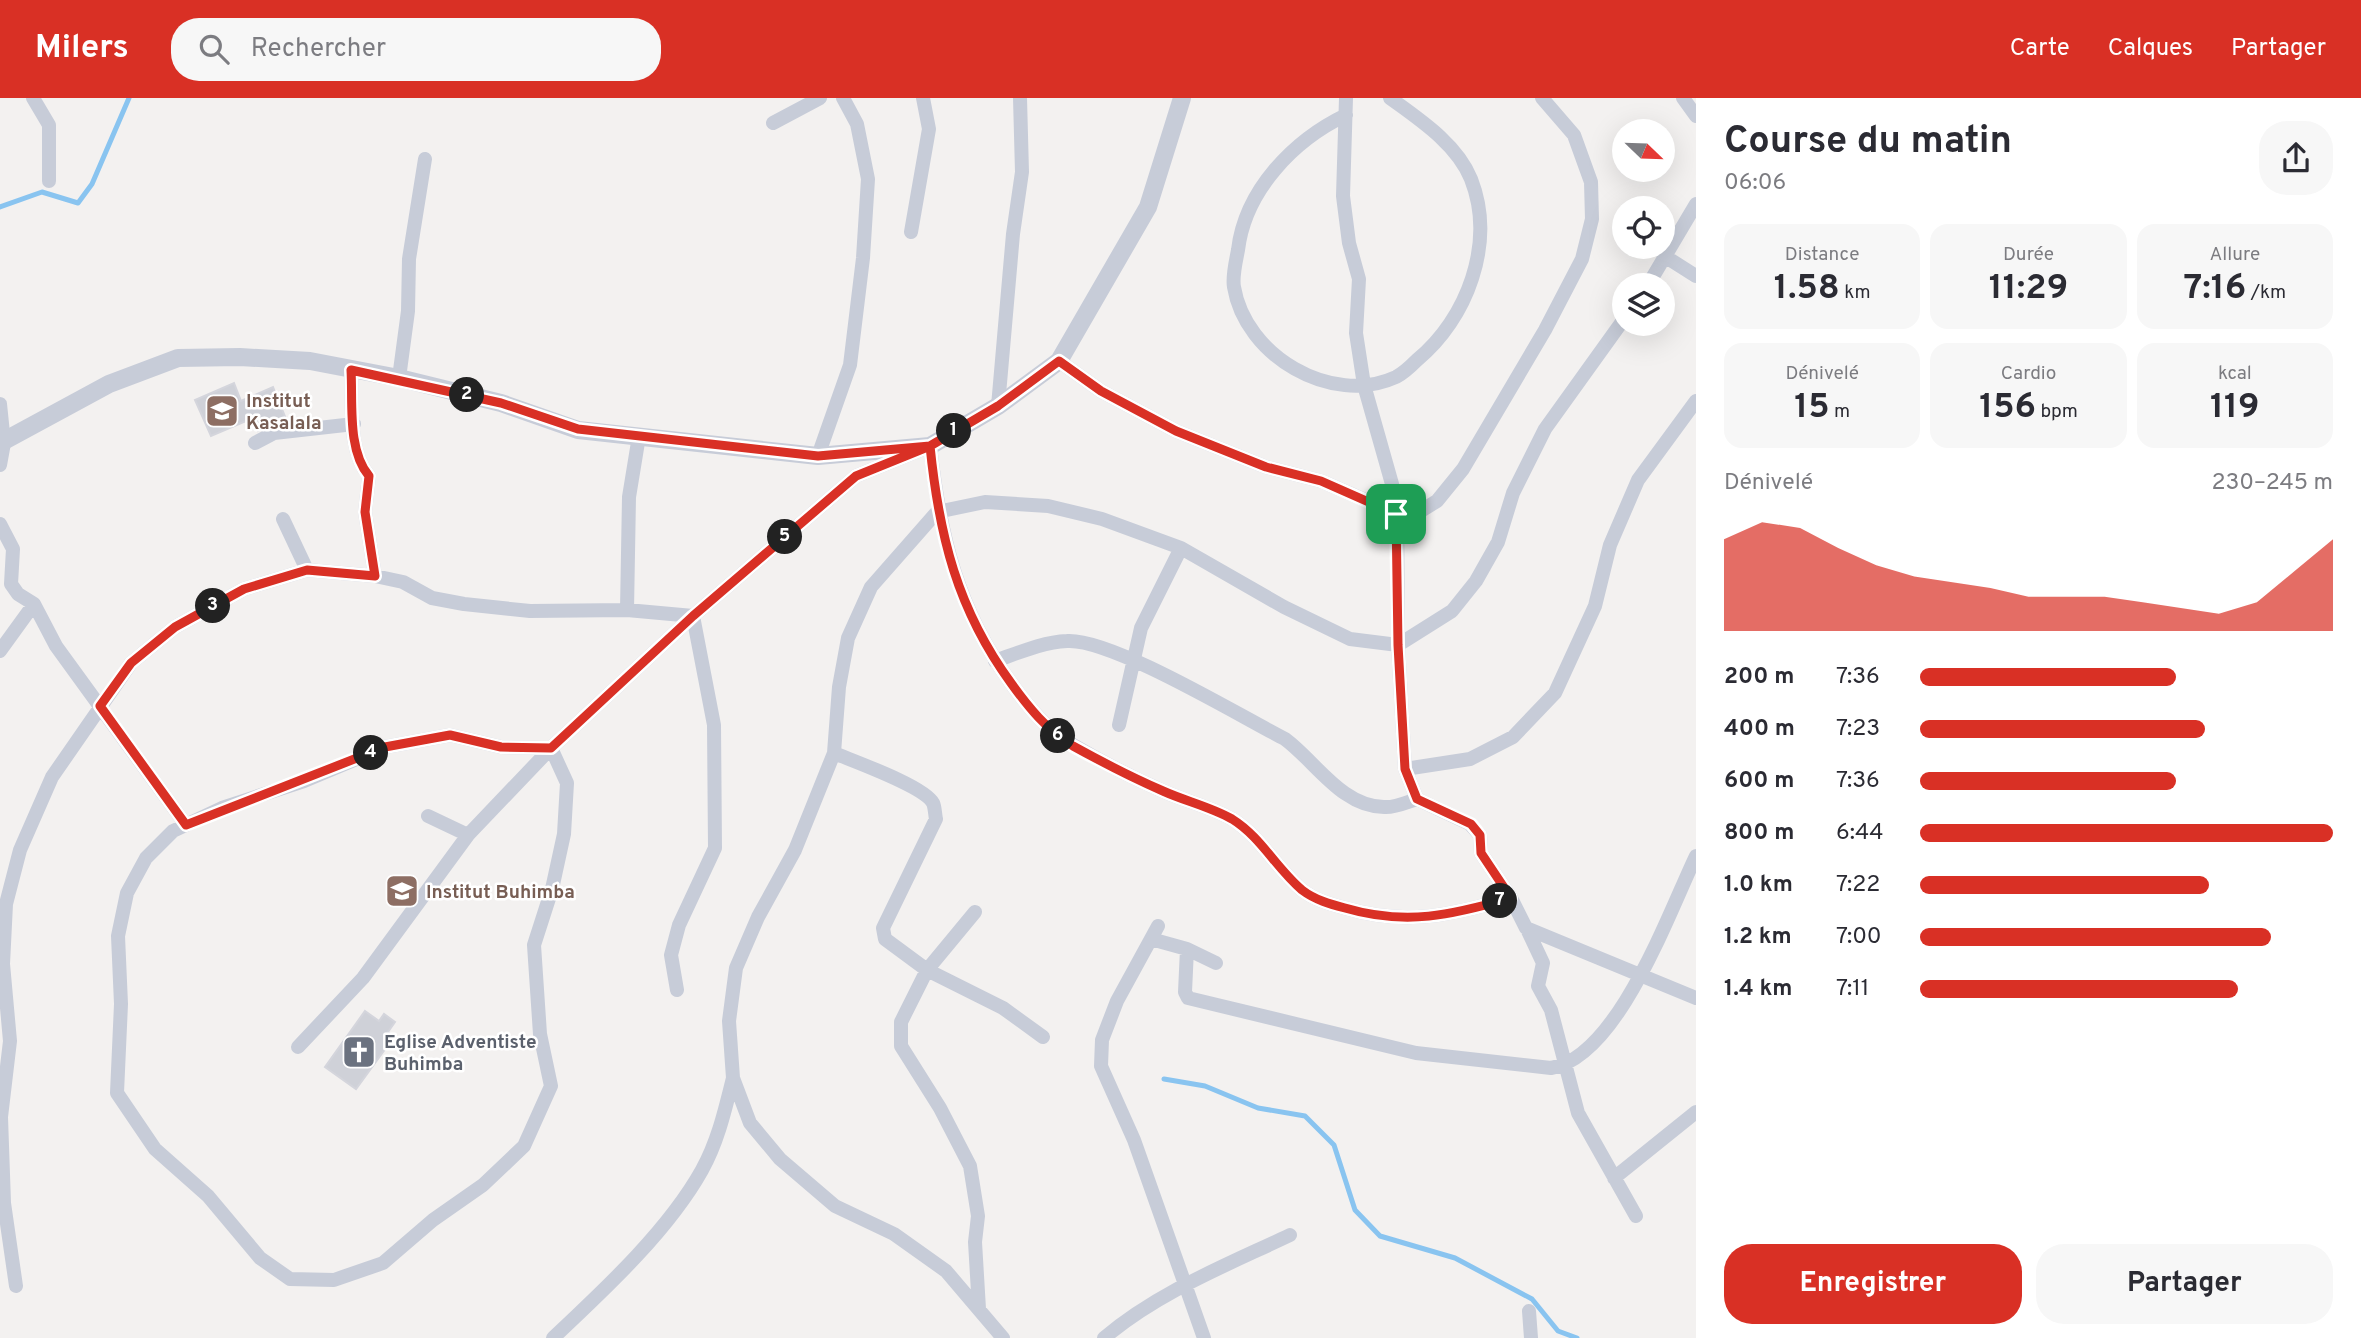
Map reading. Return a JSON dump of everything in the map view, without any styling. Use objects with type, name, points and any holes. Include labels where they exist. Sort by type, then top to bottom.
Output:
[{"type":"street","points":[[33,98],[50,125],[49,181]]},
{"type":"street","points":[[773,123],[820,98]]},
{"type":"street","points":[[818,456],[850,365],[863,258],[868,179],[857,124],[843,98]]},
{"type":"street","points":[[911,232],[929,129],[923,98]]},
{"type":"street","points":[[998,406],[1013,234],[1022,172],[1020,98]]},
{"type":"street","points":[[298,1047],[363,978],[468,835],[551,748],[693,616],[856,476],[930,446],[998,406],[1059,361],[1149,207],[1182,98]]},
{"type":"street","points":[[1346,98],[1343,196],[1349,243],[1359,279],[1356,333],[1364,385],[1392,484],[1396,514],[1398,645],[1405,769],[1417,799]]},
{"type":"street","points":[[1346,115],[1317,129],[1292,148],[1258,194],[1239,240],[1233,285],[1247,324],[1279,360],[1319,381],[1364,385],[1397,377],[1429,350],[1450,325],[1472,279],[1481,236],[1471,179],[1438,134],[1390,98]]},
{"type":"street","points":[[1059,361],[1101,391],[1176,431],[1266,467],[1321,481],[1396,514],[1416,513],[1437,501],[1463,469],[1545,330],[1582,259],[1592,219],[1591,182],[1574,135],[1542,98]]},
{"type":"street","points":[[1683,98],[1696,116]]},
{"type":"street","points":[[399,378],[408,311],[409,259],[425,159]]},
{"type":"street","points":[[1675,240],[1696,204]]},
{"type":"street","points":[[1668,259],[1696,276]]},
{"type":"street","points":[[1003,1338],[946,1271],[894,1234],[835,1206],[780,1159],[750,1123],[733,1078],[729,1021],[736,968],[758,917],[795,850],[834,753],[839,687],[848,638],[871,587],[937,512],[985,502],[1048,506],[1102,519],[1181,548],[1284,607],[1350,639],[1398,645],[1452,611],[1476,582],[1498,542],[1513,493],[1545,429],[1612,336]]},
{"type":"street","points":[[2,443],[109,384],[178,358],[240,356],[310,361],[399,378],[501,403],[578,429],[818,456],[930,446]]},
{"type":"street","points":[[351,370],[359,456],[369,476],[365,512],[375,576]]},
{"type":"street","points":[[1405,769],[1470,759],[1513,737],[1555,693],[1595,606],[1610,545],[1638,480],[1696,401]]},
{"type":"street","points":[[0,404],[0,465]]},
{"type":"street","points":[[256,443],[274,433],[354,424]]},
{"type":"street","points":[[627,610],[629,497],[639,436]]},
{"type":"street","points":[[930,446],[937,512],[953,575],[995,661],[1036,718],[1053,733],[1162,791],[1231,818],[1263,845],[1277,867],[1305,892],[1322,902],[1389,919],[1416,919],[1462,912],[1511,898]]},
{"type":"street","points":[[282,519],[307,570]]},
{"type":"street","points":[[0,524],[13,549],[11,584],[18,594],[34,604],[56,646],[186,825]]},
{"type":"street","points":[[1119,725],[1141,628],[1181,548]]},
{"type":"street","points":[[16,1286],[4,1203],[1,1117],[10,1041],[3,964],[6,904],[20,850],[52,777],[131,663],[175,627],[244,589],[307,570],[375,576],[403,582],[432,598],[464,604],[530,611],[627,610],[693,616]]},
{"type":"street","points":[[0,651],[34,604]]},
{"type":"street","points":[[677,990],[671,955],[679,925],[715,848],[713,724],[693,616]]},
{"type":"street","points":[[995,661],[1049,643],[1069,640],[1094,644],[1134,661],[1284,739],[1350,797],[1385,807],[1417,799],[1471,824],[1480,835],[1481,853],[1511,898],[1543,963],[1538,986],[1551,1010],[1578,1113],[1636,1216]]},
{"type":"street","points":[[450,735],[501,747],[551,748],[567,783],[564,834],[552,889],[534,945],[540,1034],[551,1086],[524,1146],[483,1185],[433,1220],[383,1263],[334,1280],[290,1279],[260,1258],[208,1196],[155,1149],[117,1093],[121,1004],[118,936],[127,893],[146,858],[173,831],[385,747],[450,735]]},
{"type":"street","points":[[834,753],[903,783],[926,796],[933,804],[936,820],[883,928],[885,939],[927,970],[1003,1008],[1043,1037]]},
{"type":"street","points":[[428,816],[468,835]]},
{"type":"street","points":[[1187,949],[1185,992],[1188,998],[1416,1053],[1540,1067],[1564,1066],[1587,1051],[1605,1031],[1642,974],[1696,856]]},
{"type":"street","points":[[975,912],[927,970],[901,1022],[901,1046],[940,1108],[970,1166],[978,1216],[975,1242],[979,1309]]},
{"type":"street","points":[[1526,928],[1537,935],[1642,974],[1696,998]]},
{"type":"street","points":[[1204,1338],[1134,1140],[1101,1066],[1102,1040],[1117,1001],[1155,932],[1216,963]]},
{"type":"street","points":[[553,1338],[669,1219],[702,1170],[722,1125],[733,1078]]},
{"type":"street","points":[[1614,1178],[1696,1112]]},
{"type":"street","points":[[1104,1338],[1126,1320],[1184,1286],[1290,1235]]},
{"type":"street","points":[[1529,1311],[1531,1338]]},
{"type":"building","points":[[234,383],[241,401],[273,387],[286,419],[258,431],[253,418],[211,436],[195,400]]},
{"type":"building","name":"Eglise Adventiste Buhimba","points":[[365,1011],[379,1021],[384,1014],[395,1022],[388,1032],[394,1037],[356,1089],[325,1067]]},
{"type":"waterway","points":[[0,207],[42,192],[78,203],[92,184],[129,98]]},
{"type":"waterway","points":[[1164,1079],[1205,1086],[1258,1108],[1305,1116],[1334,1145],[1355,1210],[1380,1236],[1455,1258],[1532,1299],[1558,1331],[1577,1338]]},
{"type":"place","name":"Institut Kasalala","points":[[222,411]]},
{"type":"place","name":"Institut Buhimba","points":[[402,891]]},
{"type":"place","name":"Eglise Adventiste Buhimba","points":[[359,1052]]},
{"type":"route","points":[[1396,514],[1321,481],[1266,467],[1176,431],[1101,391],[1059,361],[998,406],[930,446],[818,456],[578,429],[501,403],[399,378],[351,370],[355,442],[362,468],[369,476],[365,512],[375,576],[307,570],[244,589],[175,627],[131,663],[100,706],[186,825],[222,808],[304,781],[385,747],[450,735],[501,747],[551,748],[693,616],[856,476],[930,446],[937,512],[953,575],[973,621],[995,661],[1036,718],[1053,733],[1100,760],[1162,791],[1231,818],[1263,845],[1277,867],[1305,892],[1322,902],[1389,919],[1416,919],[1462,912],[1511,898],[1481,853],[1480,835],[1471,824],[1417,799],[1405,769],[1398,645],[1396,514]]}]
